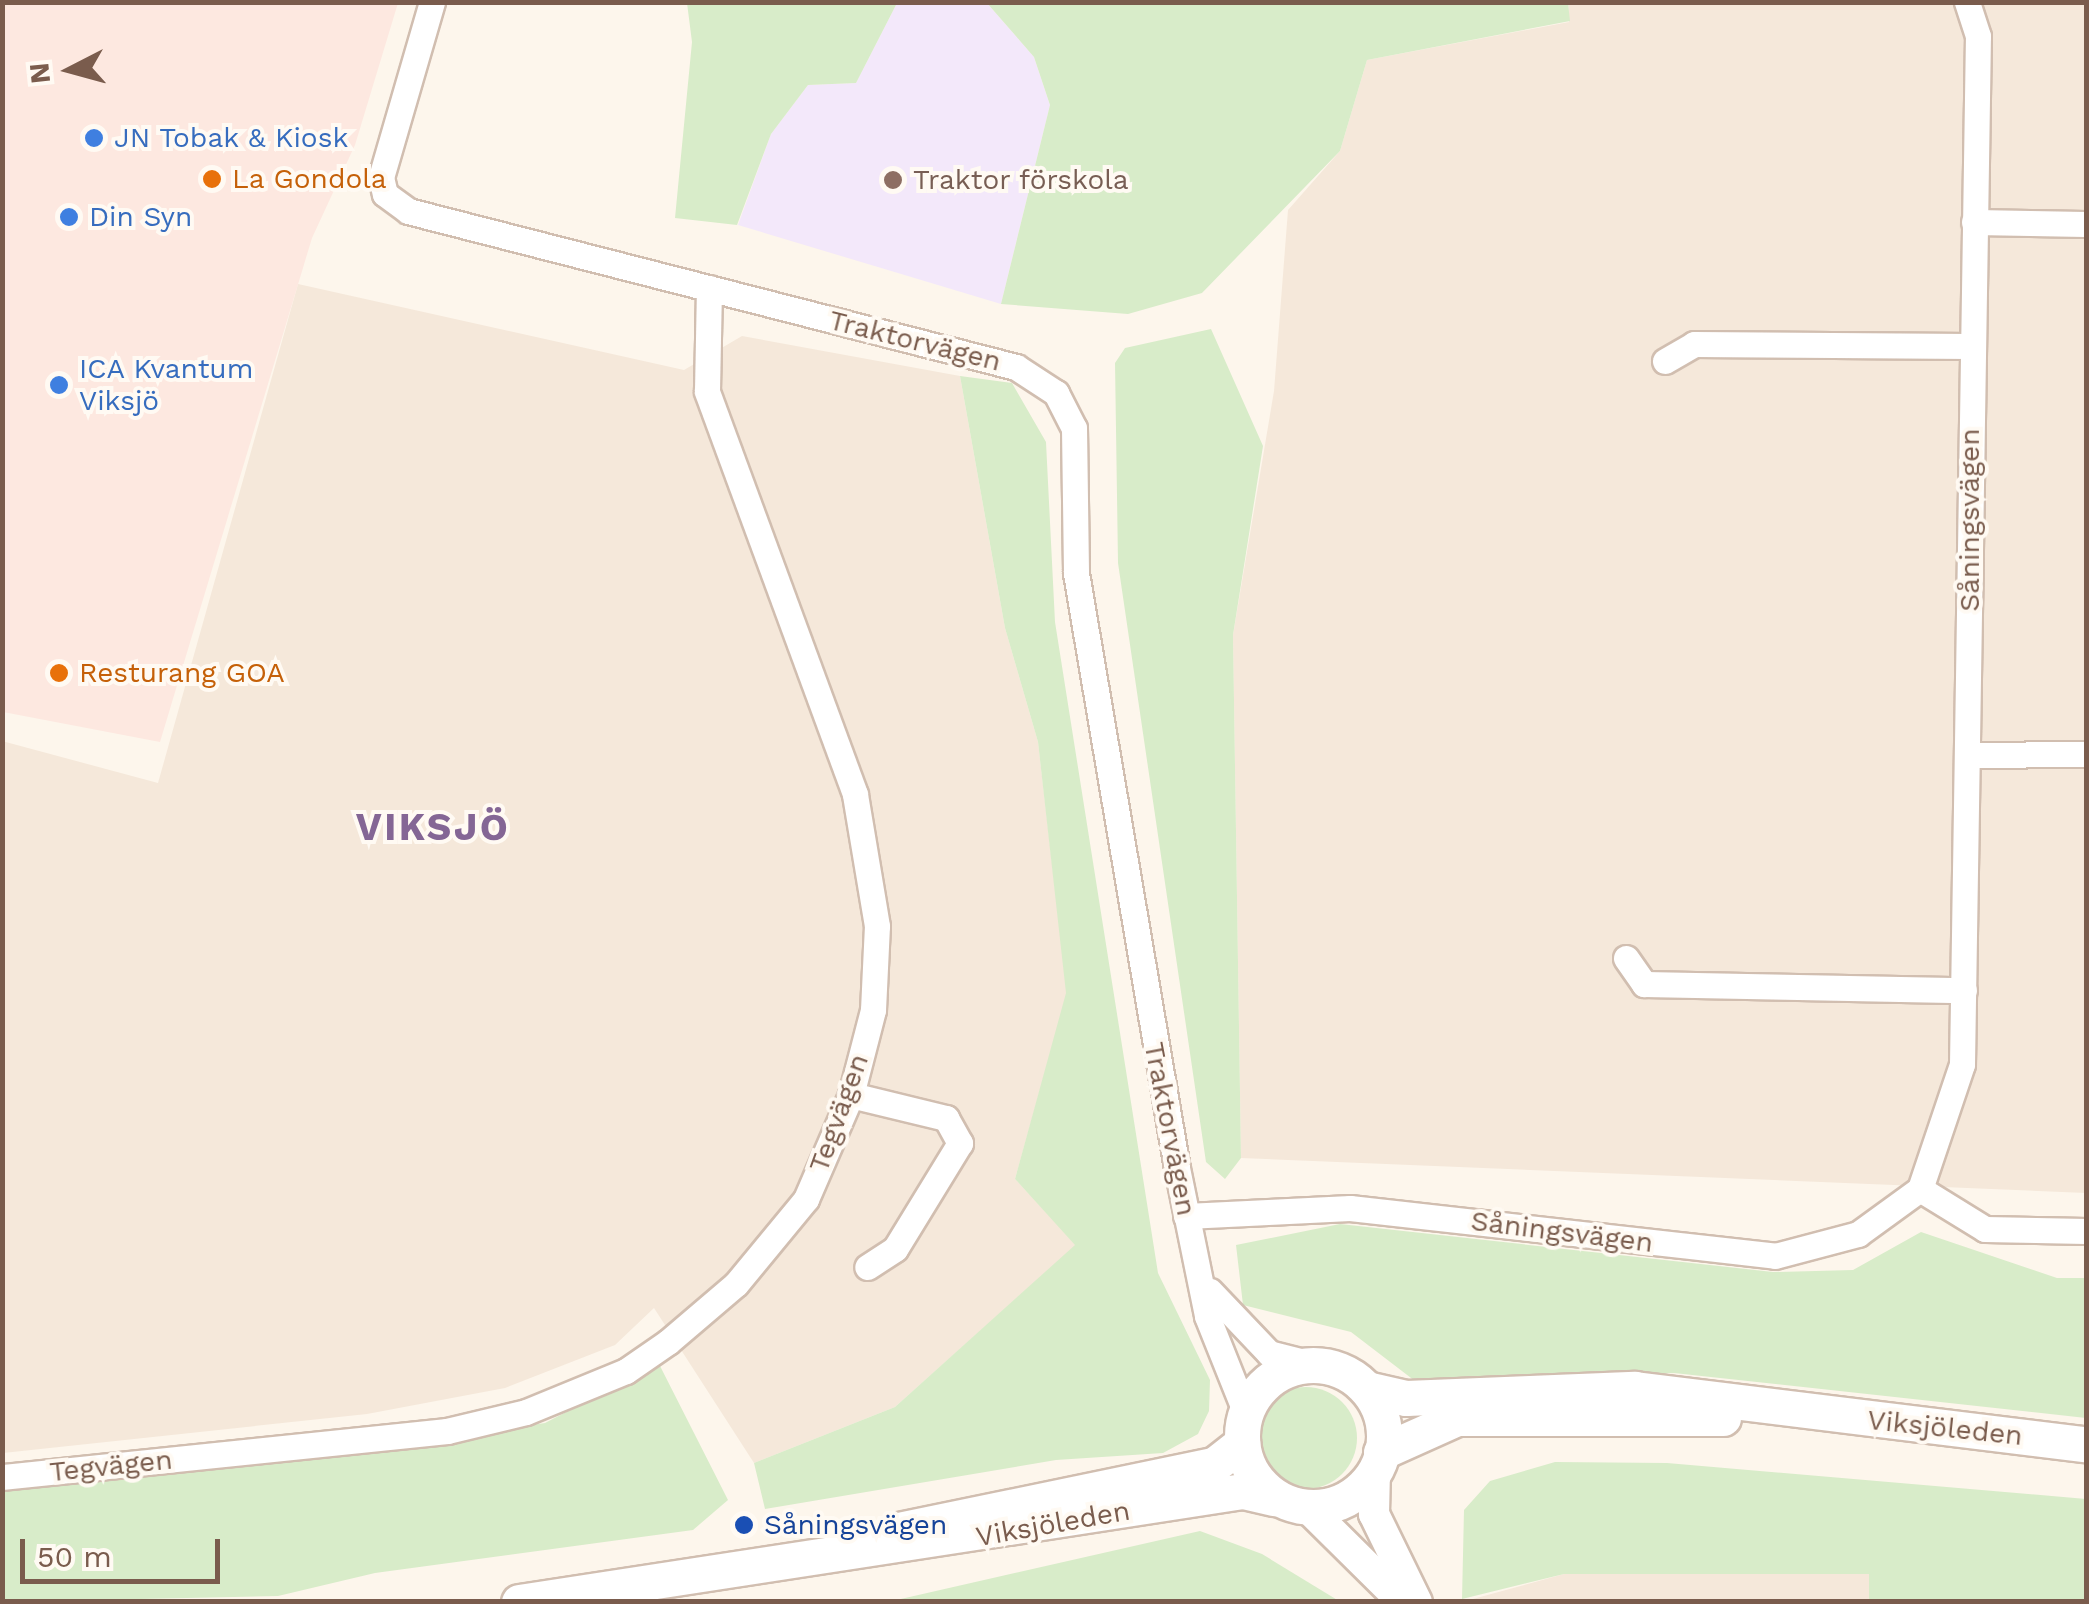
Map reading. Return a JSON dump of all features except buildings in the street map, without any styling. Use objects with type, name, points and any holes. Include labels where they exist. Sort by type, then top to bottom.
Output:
[{"type":"main road","points":[[1316,1365],[1346,1370],[1371,1390],[1378,1461],[1347,1500],[1291,1503],[1246,1468],[1245,1430],[1282,1373],[1316,1365]]},
{"type":"main road","name":"Viksjöleden","points":[[1371,1390],[1406,1398],[1635,1389],[1804,1414],[2086,1444]]},
{"type":"main road","name":"Viksjöleden","points":[[1378,1461],[1457,1418],[1804,1414]]},
{"type":"main road","name":"Viksjöleden","points":[[831,1550],[959,1512],[1214,1465],[1245,1430]]},
{"type":"main road","name":"Viksjöleden","points":[[519,1602],[831,1550],[965,1539],[1243,1492],[1291,1503]]},
{"type":"street","name":"Traktorvägen","points":[[432,2],[387,144],[385,194],[408,211],[1016,367],[1056,393],[1074,428],[1076,573],[1186,1216],[1245,1430]]},
{"type":"street","name":"Såningsvägen","points":[[1186,1216],[1350,1208],[1775,1256],[1858,1234],[1920,1190],[1962,1064],[1978,36],[1968,2]]},
{"type":"street","points":[[1974,222],[2086,224]]},
{"type":"street","name":"Tegvägen","points":[[2,1477],[447,1431],[526,1412],[626,1371],[736,1284],[794,1213],[851,1095],[877,958],[866,834],[706,391],[709,288]]},
{"type":"street","points":[[1665,361],[1694,344],[1971,346]]},
{"type":"street","points":[[1968,754],[2086,754]]},
{"type":"street","points":[[1626,958],[1644,984],[1964,990]]},
{"type":"street","points":[[851,1095],[946,1118],[960,1142],[895,1248],[867,1267]]},
{"type":"street","points":[[1920,1190],[1985,1229],[2086,1231]]},
{"type":"street","name":"Traktorvägen","points":[[1201,1278],[1229,1320],[1270,1353],[1316,1365]]},
{"type":"street","points":[[1378,1461],[1374,1514],[1417,1602]]},
{"type":"street","points":[[1291,1503],[1402,1602]]},
{"type":"shaded area","points":[[2,3],[398,3],[355,145],[312,238],[160,742],[3,712]]},
{"type":"shaded area","name":"Traktor förskola","points":[[897,3],[987,3],[1034,57],[1050,105],[1001,304],[738,225],[771,134],[808,85],[856,83]]},
{"type":"shaded area","points":[[1568,3],[2086,3],[2086,1193],[1241,1158],[1233,635],[1274,391],[1288,210],[1340,151],[1367,60],[1569,22]]},
{"type":"shaded area","points":[[298,284],[684,370],[742,336],[960,376],[1005,628],[1038,742],[1067,993],[1015,1179],[1076,1245],[895,1407],[754,1463],[654,1308],[615,1345],[505,1388],[367,1414],[3,1453],[2,741],[158,783]]},
{"type":"shaded area","points":[[1564,1574],[1869,1574],[1869,1601],[1462,1602]]},
{"type":"green space","points":[[687,3],[897,3],[856,83],[808,85],[771,134],[737,225],[675,218],[692,42]]},
{"type":"green space","points":[[987,3],[1568,3],[1570,21],[1367,60],[1340,151],[1202,293],[1128,314],[1001,304],[1050,105],[1034,57]]},
{"type":"green space","points":[[1211,329],[1263,446],[1233,635],[1241,1158],[1225,1179],[1206,1162],[1118,563],[1115,363],[1125,348]]},
{"type":"green space","points":[[960,376],[1012,383],[1046,442],[1055,622],[1158,1273],[1210,1380],[1209,1411],[1198,1434],[1163,1453],[1056,1460],[765,1509],[754,1463],[895,1407],[1075,1245],[1015,1179],[1066,993],[1038,742],[1005,628]]},
{"type":"green space","points":[[1340,1224],[1773,1272],[1853,1270],[1921,1232],[2057,1278],[2086,1278],[2086,1418],[1674,1373],[1415,1381],[1351,1332],[1243,1305],[1236,1245]]},
{"type":"green space","points":[[659,1364],[728,1500],[693,1530],[375,1573],[278,1596],[3,1602],[3,1486],[291,1461],[545,1423]]},
{"type":"green space","points":[[1306,1387],[1326,1390],[1349,1409],[1357,1438],[1354,1458],[1335,1481],[1306,1489],[1286,1486],[1263,1467],[1255,1438],[1258,1418],[1277,1395]]},
{"type":"green space","points":[[1555,1462],[1667,1463],[2086,1499],[2086,1601],[1869,1601],[1869,1574],[1564,1574],[1462,1599],[1464,1510],[1490,1481]]},
{"type":"green space","points":[[1200,1531],[1262,1554],[1339,1601],[892,1601]]},
{"type":"place","name":"JN Tobak & Kiosk","points":[[94,138]]},
{"type":"place","name":"La Gondola","points":[[212,179]]},
{"type":"place","name":"Traktor förskola","points":[[893,180]]},
{"type":"place","name":"Din Syn","points":[[69,217]]},
{"type":"place","name":"ICA Kvantum Viksjö","points":[[59,385]]},
{"type":"place","name":"Resturang GOA","points":[[59,673]]},
{"type":"place","name":"Såningsvägen","points":[[744,1525]]},
{"type":"district","name":"VIKSJÖ","points":[[433,828]]}]
